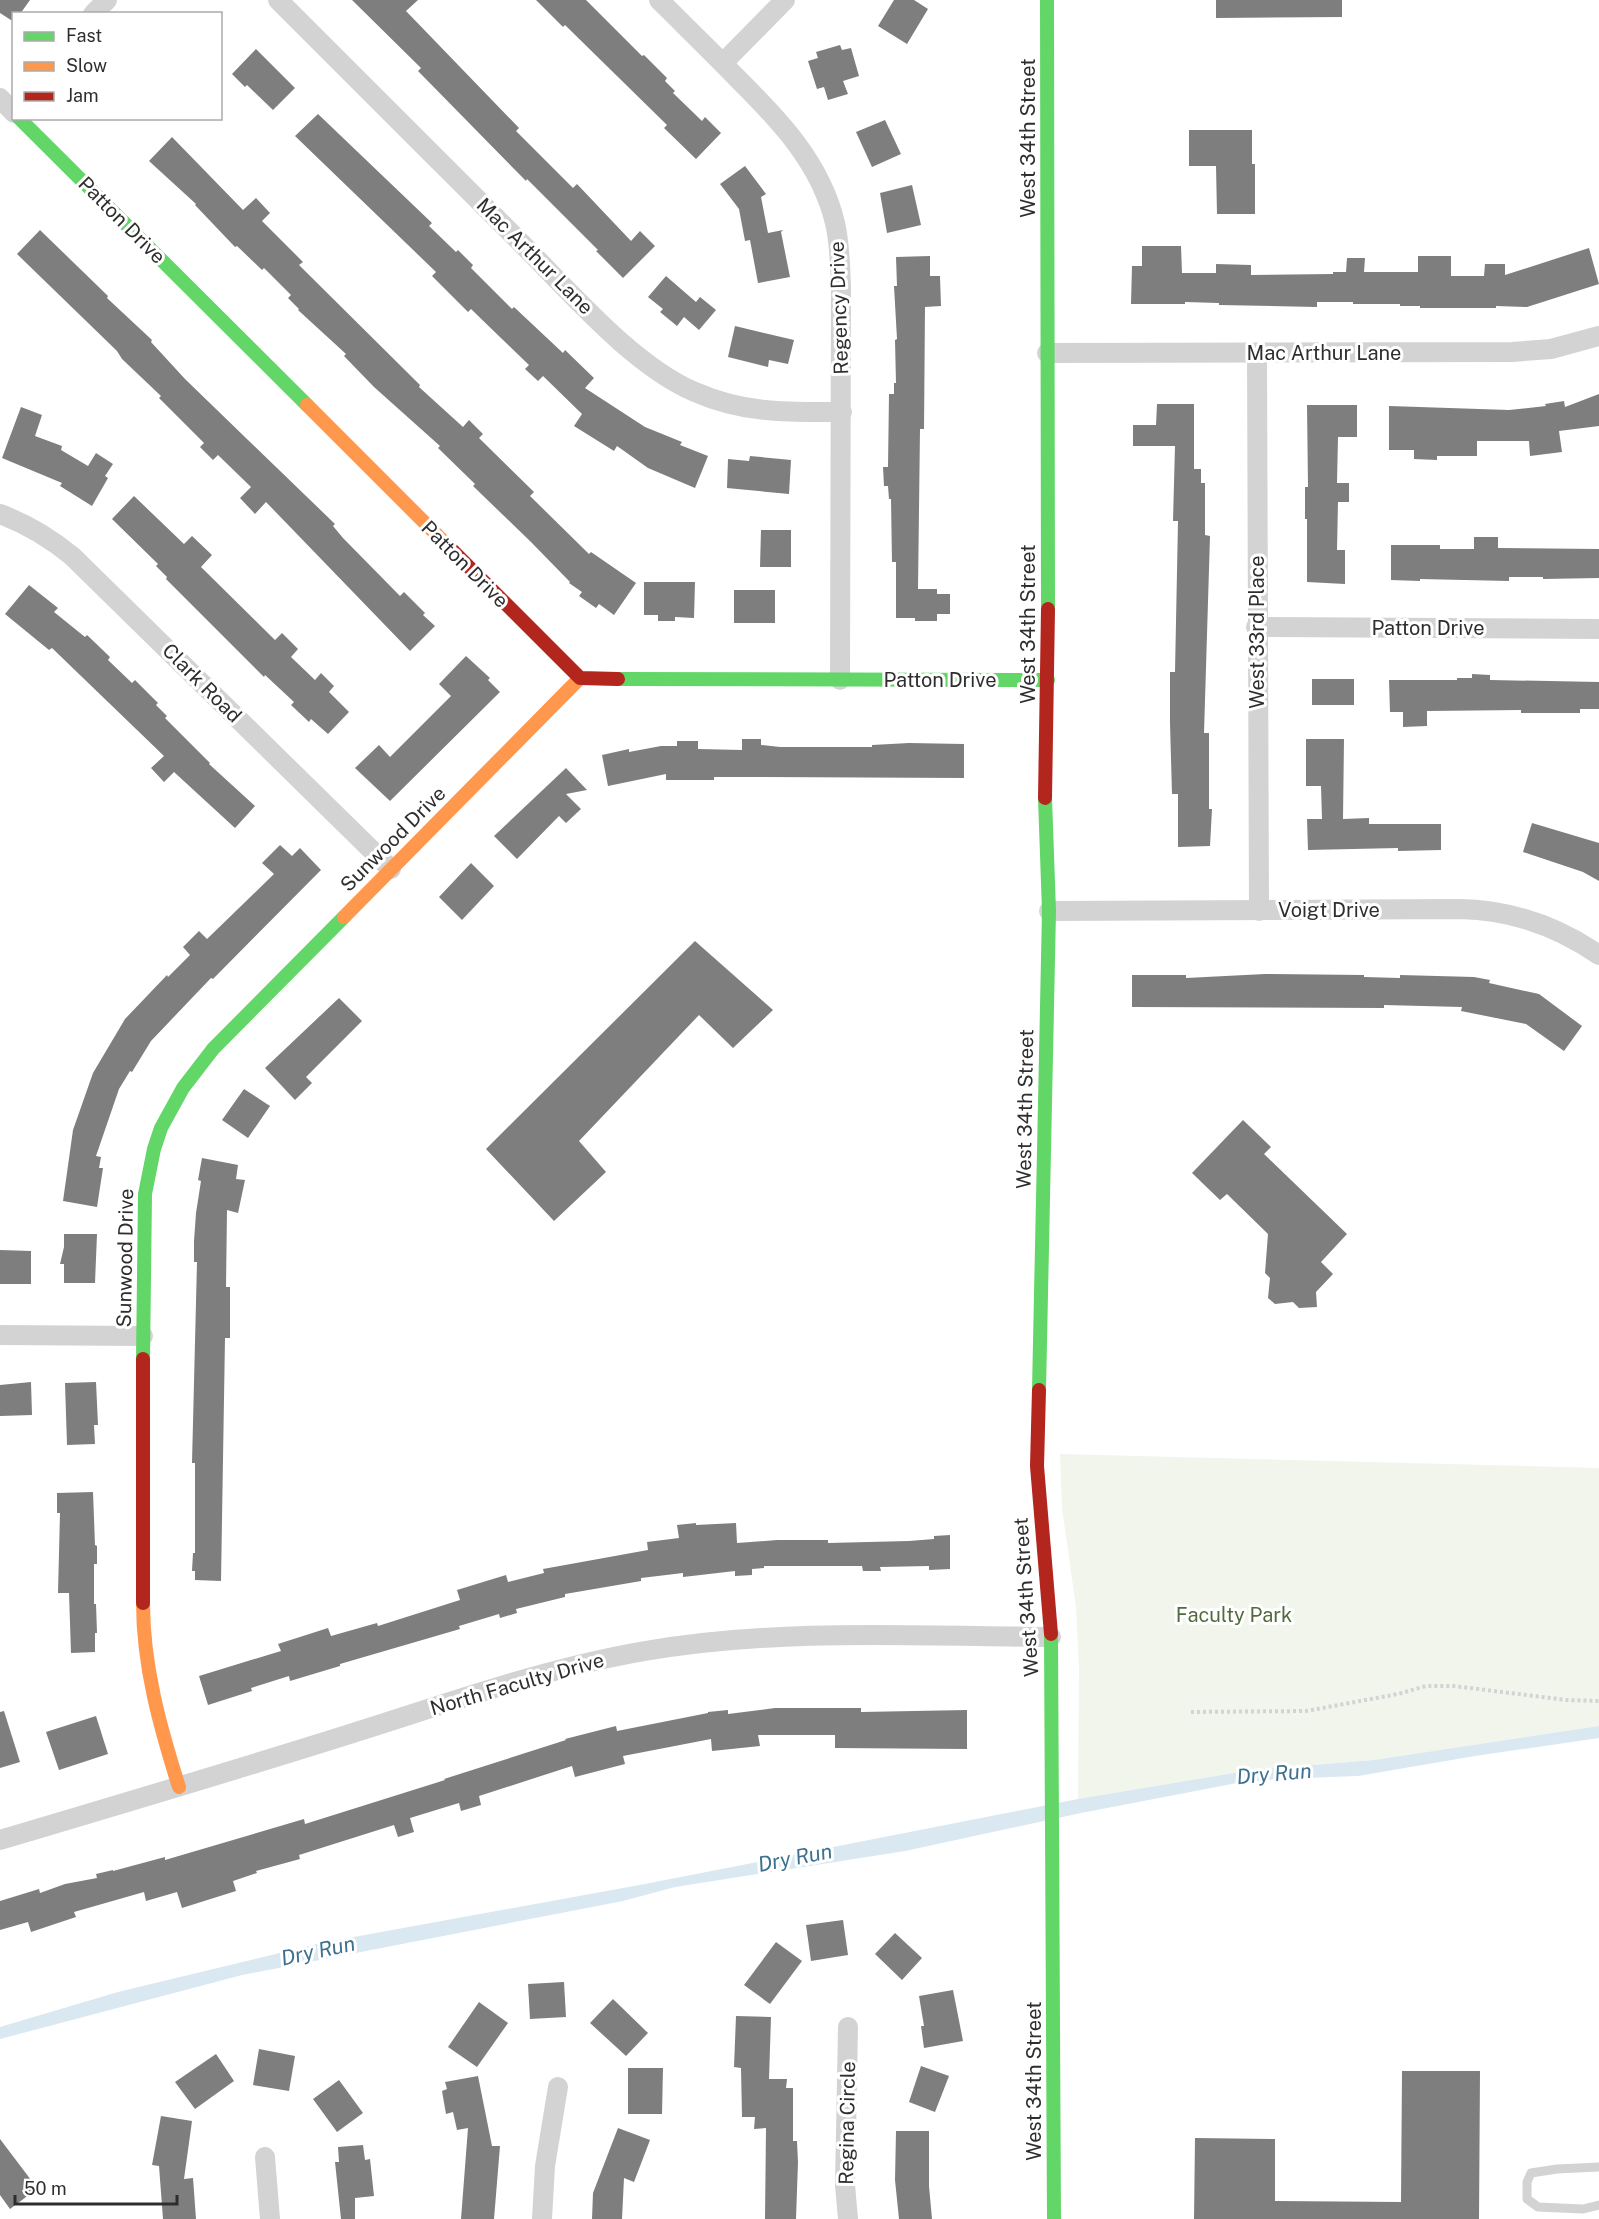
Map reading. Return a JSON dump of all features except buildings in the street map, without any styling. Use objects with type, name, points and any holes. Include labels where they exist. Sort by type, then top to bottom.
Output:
[{"type":"street","points":[[95,12],[107,0]]},
{"type":"street","name":"Mac Arthur Lane","points":[[278,0],[578,300],[650,366],[675,383],[743,408],[774,412],[842,412]]},
{"type":"street","name":"Regency Drive","points":[[659,0],[791,135],[814,171],[835,224],[839,255],[842,412],[840,681]]},
{"type":"street","points":[[723,63],[785,0]]},
{"type":"street","name":"West 34th Street","points":[[1047,0],[1048,680],[1045,815],[1049,911],[1037,1466],[1051,1637],[1054,2219]]},
{"type":"street","name":"Patton Drive","points":[[21,120],[580,678],[840,681],[1048,680]]},
{"type":"street","name":"Mac Arthur Lane","points":[[1047,353],[1512,352],[1551,349],[1599,336]]},
{"type":"street","name":"West 33rd Place","points":[[1257,353],[1256,627],[1259,910]]},
{"type":"street","name":"Clark Road","points":[[0,514],[49,537],[72,556],[391,869]]},
{"type":"street","name":"Patton Drive","points":[[1256,627],[1599,629]]},
{"type":"street","name":"Sunwood Drive","points":[[179,1787],[153,1701],[145,1648],[144,1191],[155,1142],[176,1096],[213,1049],[580,678]]},
{"type":"street","name":"Voigt Drive","points":[[1049,911],[1460,909],[1488,911],[1543,924],[1583,944],[1599,955]]},
{"type":"street","points":[[0,1335],[143,1336]]},
{"type":"street","name":"North Faculty Drive","points":[[0,1840],[179,1787],[528,1678],[587,1662],[648,1650],[718,1641],[789,1636],[1051,1637]]},
{"type":"street","name":"Regina Circle","points":[[848,2027],[845,2185],[848,2219]]},
{"type":"street","points":[[542,2219],[545,2166],[558,2087]]},
{"type":"street","points":[[265,2157],[270,2219]]},
{"type":"lane","points":[[1599,2168],[1557,2169],[1531,2173],[1527,2182],[1527,2199],[1538,2207],[1583,2209],[1599,2205]]},
{"type":"path","points":[[1191,1712],[1306,1711],[1398,1694],[1426,1686],[1454,1686],[1566,1700],[1599,1701]]},
{"type":"green space","name":"Faculty Park","points":[[1060,1454],[1599,1468],[1599,1726],[1374,1760],[1252,1770],[1078,1799],[1079,1668],[1076,1607],[1062,1508]]},
{"type":"water","name":"Dry Run","points":[[1599,1726],[1599,1738],[1358,1776],[1237,1783],[1081,1813],[905,1851],[675,1887],[623,1901],[242,1975],[0,2039],[0,2027],[118,1992],[321,1943],[645,1884],[1078,1799],[1252,1770],[1374,1760]]},
{"type":"traffic: fast","points":[[1047,0],[1048,609]]},
{"type":"traffic: fast","points":[[21,120],[307,405]]},
{"type":"traffic: fast","points":[[618,679],[1048,680]]},
{"type":"traffic: fast","points":[[1039,1390],[1049,911],[1045,798]]},
{"type":"traffic: fast","points":[[143,1359],[145,1194],[154,1149],[161,1128],[183,1088],[213,1049],[344,917]]},
{"type":"traffic: fast","points":[[1051,1634],[1054,2219]]},
{"type":"traffic: slow","points":[[307,405],[453,551]]},
{"type":"traffic: slow","points":[[344,917],[580,678]]},
{"type":"traffic: slow","points":[[143,1603],[149,1673],[165,1742],[179,1787]]},
{"type":"traffic: jam","points":[[453,551],[580,678],[618,679]]},
{"type":"traffic: jam","points":[[1045,798],[1048,609]]},
{"type":"traffic: jam","points":[[143,1359],[143,1603]]},
{"type":"traffic: jam","points":[[1039,1390],[1037,1466],[1051,1634]]}]
